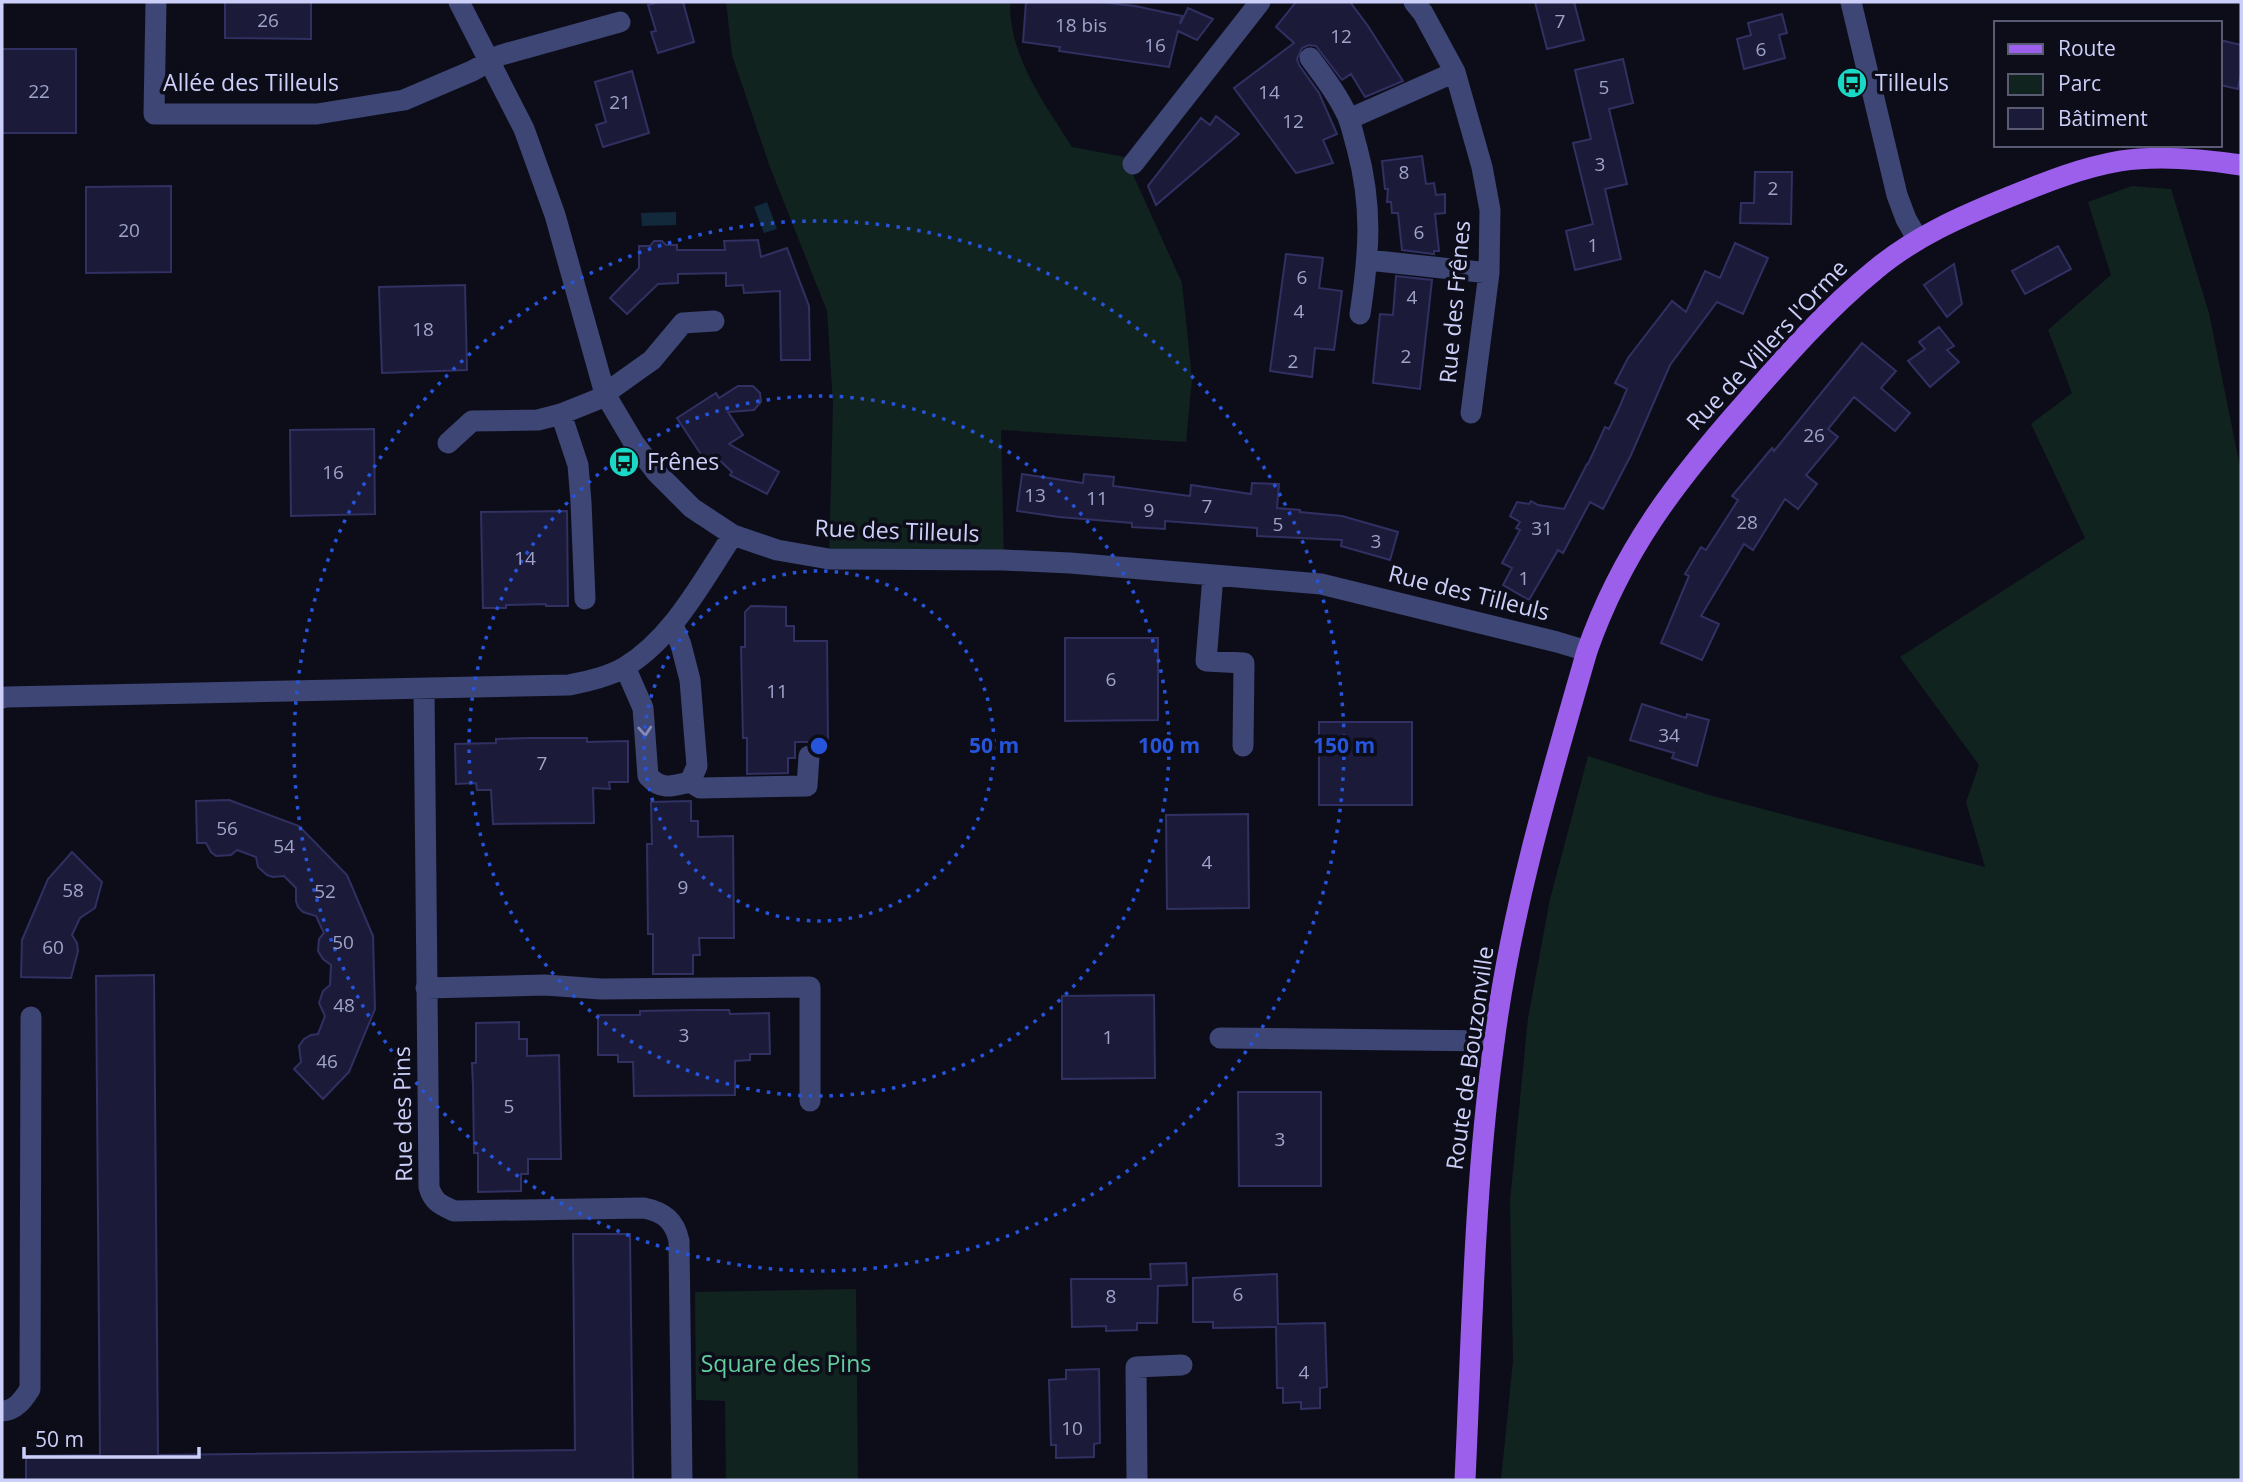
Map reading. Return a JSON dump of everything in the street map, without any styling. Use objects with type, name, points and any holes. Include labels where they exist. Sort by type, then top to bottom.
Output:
[{"type":"main road","name":"Rue de Villers l'Orme","points":[[1587,651],[1630,554],[1662,503],[1700,454],[1788,355],[1875,270],[1918,240],[1971,213],[2072,171],[2122,161],[2175,158],[2241,165]]},
{"type":"main road","name":"Route de Bouzonville","points":[[1465,1480],[1478,1195],[1494,1041],[1521,901],[1560,745],[1587,651]]},
{"type":"street","name":"Allée des Tilleuls","points":[[156,2],[155,114],[317,114],[404,100],[489,61]]},
{"type":"street","name":"Rue des Tilleuls","points":[[459,2],[524,129],[555,215],[605,394],[634,443],[656,472],[691,508],[733,535],[777,550],[828,559],[1070,563],[1321,584],[1587,651]]},
{"type":"street","points":[[1133,164],[1260,2]]},
{"type":"street","name":"Rue des Frênes","points":[[1414,2],[1423,13],[1455,72],[1482,167],[1490,210],[1489,273],[1471,412]]},
{"type":"street","points":[[1851,2],[1897,195],[1918,240]]},
{"type":"street","points":[[489,61],[501,55],[620,22]]},
{"type":"street","points":[[1310,58],[1330,85],[1349,119],[1367,194],[1368,260],[1360,314]]},
{"type":"street","points":[[1349,119],[1455,72]]},
{"type":"street","points":[[1368,260],[1489,273]]},
{"type":"street","points":[[448,443],[472,421],[538,419],[561,414],[596,400],[652,360],[683,323],[714,321]]},
{"type":"street","points":[[561,414],[578,465],[585,599]]},
{"type":"street","points":[[2,698],[424,690],[569,685],[599,679],[625,667],[673,625],[733,535]]},
{"type":"street","points":[[1213,576],[1206,661],[1244,663],[1243,746]]},
{"type":"street","points":[[673,625],[691,680],[697,766],[690,782]]},
{"type":"street","points":[[625,667],[643,708],[648,776],[656,784],[667,788],[690,782],[700,788],[807,786],[809,756]]},
{"type":"street","name":"Rue des Pins","points":[[424,690],[429,1187],[432,1199],[454,1211],[644,1208],[657,1210],[668,1217],[676,1227],[679,1241],[682,1480]]},
{"type":"street","points":[[426,988],[545,985],[601,989],[810,987],[810,1101]]},
{"type":"street","points":[[2,1411],[8,1411],[21,1402],[30,1390],[31,1017]]},
{"type":"street","points":[[1220,1038],[1494,1041]]},
{"type":"street","points":[[1137,1480],[1136,1367],[1182,1365]]},
{"type":"green space","points":[[726,2],[1010,2],[1015,41],[1030,78],[1050,113],[1072,147],[1125,157],[1182,283],[1192,379],[1186,442],[1001,430],[1004,560],[829,559],[833,404],[827,311],[770,167],[732,55]]},
{"type":"green space","points":[[2132,186],[2171,189],[2209,313],[2241,472],[2241,1480],[1501,1480],[1513,1361],[1510,1201],[1528,1018],[1550,899],[1588,756],[1709,795],[1985,867],[1966,802],[1979,765],[1900,657],[2085,538],[2031,424],[2072,393],[2048,330],[2111,275],[2088,202]]},
{"type":"green space","name":"Square des Pins","points":[[856,1289],[858,1480],[726,1480],[725,1401],[696,1400],[695,1292]]},
{"type":"water","points":[[767,202],[777,229],[764,233],[754,207]]},
{"type":"water","points":[[676,212],[676,225],[642,226],[641,213]]},
{"type":"building","points":[[225,2],[311,2],[311,39],[225,38]]},
{"type":"building","points":[[683,2],[694,42],[658,53],[651,32],[656,31],[648,5]]},
{"type":"building","points":[[1026,2],[1100,2],[1135,6],[1182,16],[1180,24],[1188,8],[1213,19],[1197,40],[1178,31],[1169,67],[1059,51],[1060,47],[1023,42]]},
{"type":"building","points":[[1296,2],[1350,2],[1403,81],[1365,97],[1351,74],[1342,80],[1316,46],[1302,48],[1297,59],[1299,65],[1319,93],[1337,134],[1323,140],[1333,163],[1296,173],[1234,88],[1294,43],[1276,27]]},
{"type":"building","points":[[1535,2],[1574,2],[1584,40],[1547,49]]},
{"type":"building","points":[[1782,14],[1787,33],[1779,35],[1785,58],[1744,69],[1737,39],[1751,35],[1748,23]]},
{"type":"building","points":[[2222,40],[2241,45],[2238,89],[2222,85]]},
{"type":"building","points":[[2,49],[76,49],[76,133],[2,133]]},
{"type":"building","points":[[1623,59],[1633,103],[1609,109],[1627,184],[1605,189],[1621,259],[1575,270],[1566,231],[1593,224],[1573,143],[1591,139],[1575,70]]},
{"type":"building","points":[[632,71],[649,133],[603,147],[596,125],[606,122],[595,82]]},
{"type":"building","points":[[1216,116],[1239,134],[1156,205],[1148,186],[1201,118],[1210,125]]},
{"type":"building","points":[[1422,156],[1426,184],[1434,183],[1436,195],[1445,194],[1445,213],[1435,214],[1439,251],[1434,251],[1434,254],[1402,250],[1398,213],[1392,213],[1391,202],[1387,202],[1388,189],[1385,189],[1382,161]]},
{"type":"building","points":[[1755,172],[1792,172],[1791,224],[1740,223],[1741,203],[1754,203]]},
{"type":"building","points":[[171,186],[171,272],[86,273],[86,187]]},
{"type":"building","points":[[758,240],[761,257],[787,248],[809,306],[810,360],[781,360],[780,291],[744,293],[743,285],[726,286],[726,273],[678,274],[678,283],[658,284],[627,314],[610,298],[639,268],[639,246],[650,246],[654,241],[662,241],[666,245],[677,245],[677,250],[725,250],[724,241]]},
{"type":"building","points":[[1735,243],[1768,258],[1743,314],[1717,302],[1670,365],[1631,455],[1603,509],[1590,502],[1563,553],[1558,550],[1529,600],[1503,585],[1512,568],[1502,563],[1520,530],[1516,528],[1520,522],[1510,516],[1517,502],[1529,504],[1531,501],[1538,505],[1564,509],[1605,427],[1609,429],[1619,408],[1627,389],[1615,383],[1628,358],[1672,301],[1686,312],[1705,271],[1720,278]]},
{"type":"building","points":[[2058,246],[2071,269],[2025,294],[2012,271]]},
{"type":"building","points":[[1286,254],[1323,258],[1319,288],[1342,291],[1334,350],[1315,348],[1312,377],[1270,371]]},
{"type":"building","points":[[1954,264],[1962,304],[1947,317],[1924,285]]},
{"type":"building","points":[[1396,276],[1432,280],[1420,389],[1373,383],[1380,314],[1393,315]]},
{"type":"building","points":[[465,285],[467,370],[382,373],[379,287]]},
{"type":"building","points":[[1939,327],[1954,346],[1947,350],[1959,362],[1930,387],[1908,361],[1925,349],[1919,342]]},
{"type":"building","points":[[1862,343],[1896,371],[1881,388],[1910,413],[1895,431],[1854,397],[1828,429],[1838,437],[1806,475],[1817,484],[1798,509],[1785,499],[1753,550],[1744,544],[1701,616],[1719,624],[1702,660],[1661,643],[1689,576],[1685,574],[1701,547],[1706,550],[1738,500],[1732,496],[1772,448],[1774,451]]},
{"type":"building","points":[[738,386],[753,386],[760,393],[761,402],[754,410],[728,412],[743,435],[729,444],[779,472],[767,494],[730,475],[732,472],[713,454],[704,459],[677,418],[716,393],[719,398]]},
{"type":"building","points":[[374,429],[375,514],[291,516],[290,430]]},
{"type":"building","points":[[1022,474],[1083,483],[1084,474],[1114,477],[1113,486],[1190,496],[1191,485],[1251,494],[1252,483],[1279,484],[1277,508],[1342,516],[1398,532],[1390,560],[1341,546],[1342,540],[1257,536],[1257,528],[1165,521],[1165,529],[1132,527],[1132,523],[1017,511]]},
{"type":"building","points":[[567,511],[568,606],[546,604],[483,608],[481,512]]},
{"type":"building","points":[[751,606],[786,607],[786,626],[794,626],[794,641],[827,641],[828,742],[795,742],[795,758],[788,758],[788,773],[747,774],[747,738],[743,738],[741,647],[745,647],[745,612]]},
{"type":"building","points":[[1065,638],[1158,638],[1158,720],[1065,721]]},
{"type":"building","points":[[1642,704],[1686,718],[1687,714],[1709,720],[1697,766],[1672,758],[1674,753],[1630,740]]},
{"type":"building","points":[[1319,722],[1412,722],[1412,805],[1319,805]]},
{"type":"building","points":[[587,738],[587,742],[628,741],[628,782],[609,782],[610,789],[593,788],[594,823],[493,824],[491,790],[477,790],[476,783],[456,784],[455,744],[496,743],[496,739]]},
{"type":"building","points":[[229,800],[299,826],[347,875],[373,936],[375,1009],[349,1072],[323,1099],[294,1069],[301,1062],[299,1046],[304,1039],[318,1034],[325,1016],[319,1003],[323,991],[330,985],[331,965],[318,951],[319,939],[324,933],[316,916],[303,912],[298,907],[296,888],[284,876],[267,875],[258,867],[256,857],[237,850],[231,855],[216,856],[206,843],[197,843],[196,801]]},
{"type":"building","points":[[691,801],[691,821],[698,821],[698,837],[733,836],[734,938],[699,938],[700,955],[693,955],[693,974],[653,974],[653,934],[648,934],[647,844],[652,844],[651,802]]},
{"type":"building","points":[[1248,814],[1249,908],[1167,909],[1166,815]]},
{"type":"building","points":[[72,852],[102,882],[95,908],[80,918],[72,935],[78,951],[71,978],[21,977],[22,940],[48,879]]},
{"type":"building","points":[[154,975],[158,1455],[575,1450],[573,1234],[630,1234],[633,1480],[26,1480],[26,1456],[100,1455],[96,976]]},
{"type":"building","points":[[1154,995],[1155,1078],[1062,1079],[1062,996]]},
{"type":"building","points":[[729,1010],[730,1014],[769,1013],[770,1054],[750,1054],[750,1060],[735,1061],[735,1095],[634,1096],[633,1062],[618,1062],[618,1055],[598,1055],[598,1015],[640,1015],[640,1011]]},
{"type":"building","points":[[519,1022],[519,1039],[527,1039],[527,1056],[559,1055],[561,1159],[528,1159],[528,1174],[521,1174],[521,1191],[478,1192],[478,1153],[474,1153],[472,1063],[476,1063],[476,1023]]},
{"type":"building","points":[[1238,1092],[1321,1092],[1321,1186],[1239,1186]]},
{"type":"building","points":[[1186,1263],[1187,1285],[1158,1286],[1157,1323],[1137,1323],[1137,1330],[1106,1331],[1106,1326],[1072,1327],[1071,1279],[1151,1279],[1150,1264]]},
{"type":"building","points":[[1277,1274],[1278,1324],[1325,1323],[1327,1387],[1320,1388],[1320,1408],[1301,1409],[1301,1402],[1283,1403],[1283,1388],[1277,1388],[1276,1327],[1213,1328],[1213,1322],[1193,1322],[1193,1278]]},
{"type":"building","points":[[1099,1369],[1100,1443],[1094,1444],[1094,1457],[1056,1458],[1056,1445],[1051,1445],[1049,1380],[1066,1379],[1066,1370]]},
{"type":"place","name":"Tilleuls","points":[[1852,83]]},
{"type":"place","name":"Frênes","points":[[624,462]]}]
